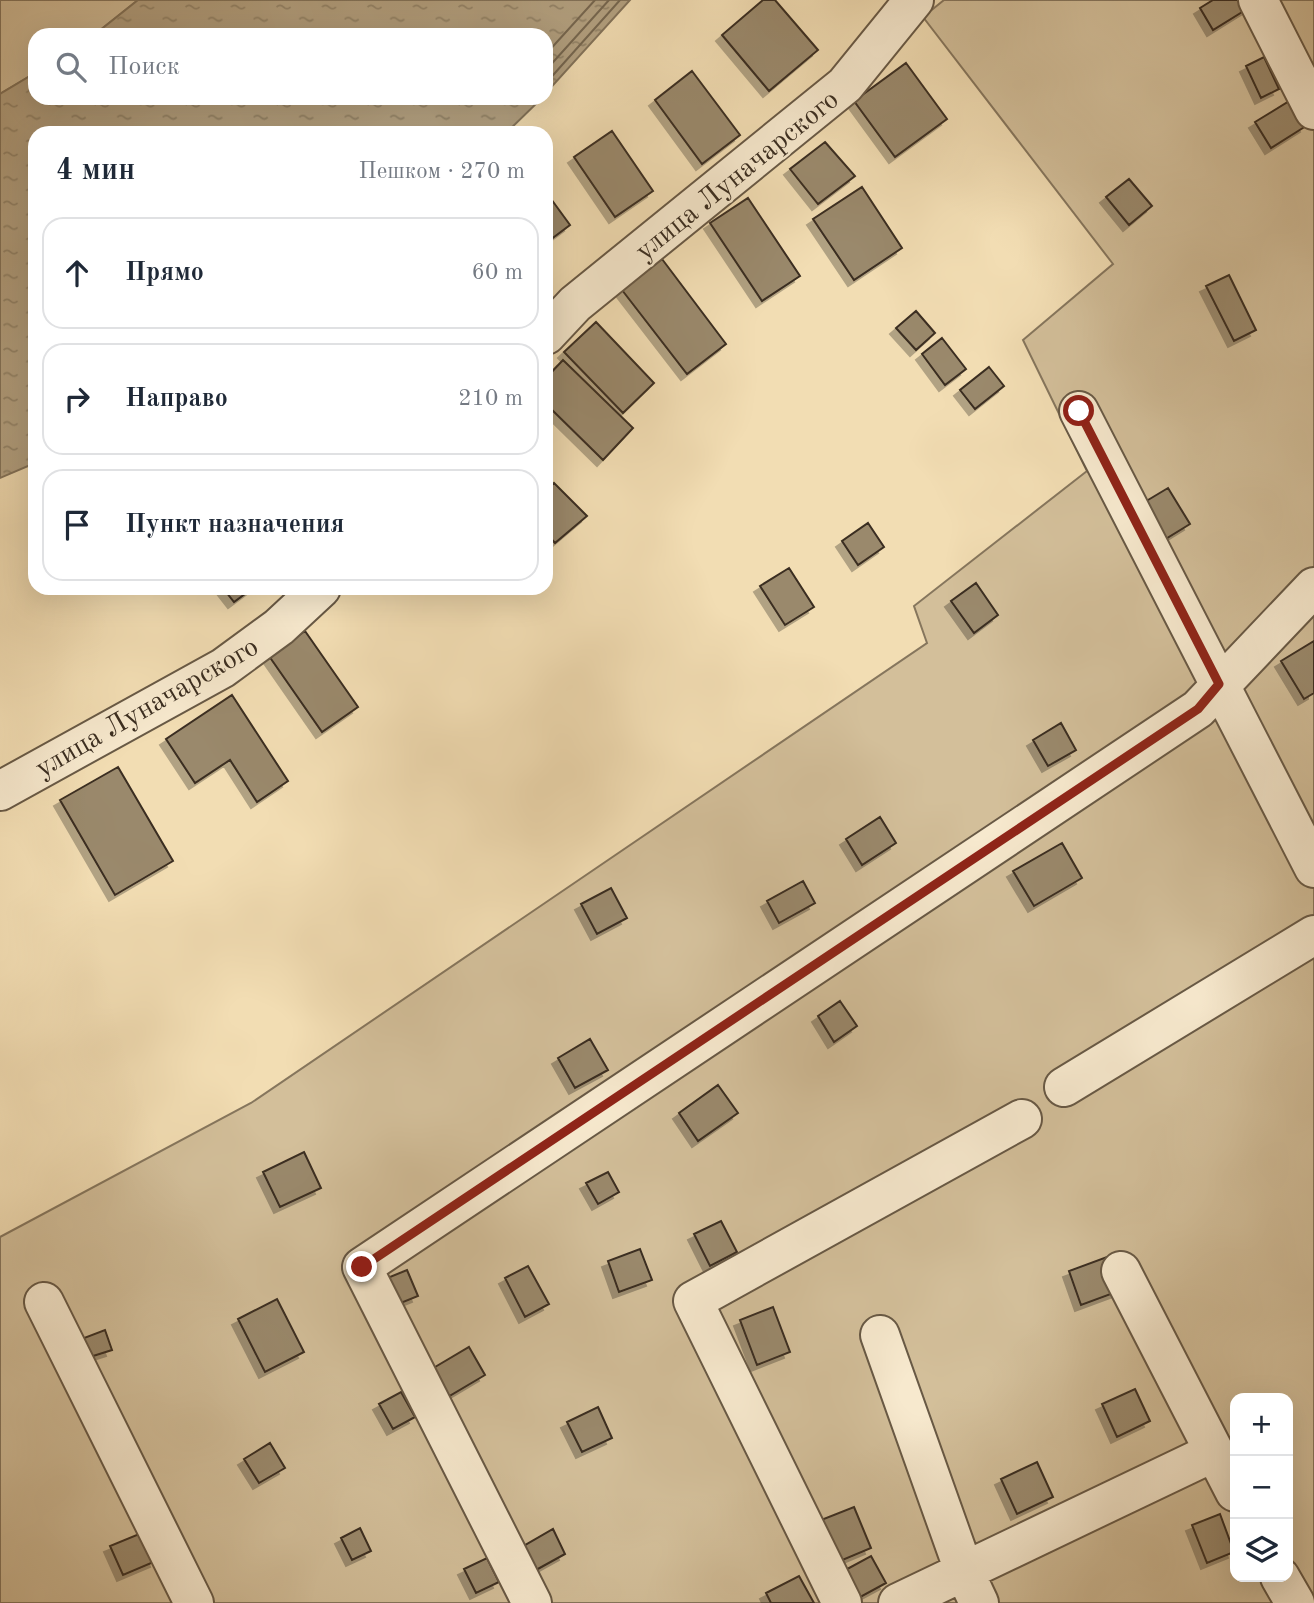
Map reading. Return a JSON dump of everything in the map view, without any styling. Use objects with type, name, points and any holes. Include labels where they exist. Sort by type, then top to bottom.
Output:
[{"type":"street","name":"улица Луначарского","points":[[553,328],[575,304],[845,85],[914,0]]},
{"type":"street","points":[[1258,0],[1314,110]]},
{"type":"street","points":[[1079,411],[1314,868]]},
{"type":"street","points":[[532,1603],[362,1267],[1198,709],[1314,587]]},
{"type":"street","name":"улица Луначарского","points":[[0,791],[223,668],[279,628],[314,595]]},
{"type":"street","points":[[1063,1087],[1314,935]]},
{"type":"street","points":[[842,1603],[693,1301],[1022,1119]]},
{"type":"street","points":[[1121,1271],[1230,1482]]},
{"type":"street","points":[[44,1302],[194,1603]]},
{"type":"street","points":[[880,1335],[972,1587]]},
{"type":"street","points":[[898,1603],[972,1587],[1214,1452]]},
{"type":"street","points":[[1283,1582],[1294,1603]]},
{"type":"shaded area","points":[[0,0],[138,0],[103,28],[28,28],[28,77],[0,94]]},
{"type":"shaded area","points":[[944,0],[1314,0],[1314,1603],[0,1603],[0,1237],[251,1103],[927,643],[914,606],[1087,471],[1023,340],[1113,264],[923,17]]},
{"type":"water","points":[[138,0],[630,0],[553,85],[553,28],[103,28]]},
{"type":"water","points":[[28,77],[28,105],[535,105],[513,126],[28,126],[28,466],[0,478],[0,94]]},
{"type":"building","points":[[763,0],[775,0],[818,50],[769,91],[722,35]]},
{"type":"building","points":[[1213,0],[1241,0],[1247,9],[1213,30],[1200,8]]},
{"type":"building","points":[[1264,57],[1279,89],[1261,98],[1246,66]]},
{"type":"building","points":[[906,63],[947,119],[895,157],[854,101]]},
{"type":"building","points":[[692,71],[740,135],[702,164],[655,100]]},
{"type":"building","points":[[1291,100],[1306,126],[1271,148],[1255,122]]},
{"type":"building","points":[[612,131],[653,191],[615,217],[574,157]]},
{"type":"building","points":[[825,142],[855,176],[818,204],[790,169]]},
{"type":"building","points":[[1129,179],[1152,206],[1129,225],[1106,197]]},
{"type":"building","points":[[862,187],[902,248],[854,280],[813,219]]},
{"type":"building","points":[[748,198],[800,276],[762,301],[710,223]]},
{"type":"building","points":[[553,202],[570,225],[553,238]]},
{"type":"building","points":[[662,259],[726,344],[687,374],[622,290]]},
{"type":"building","points":[[1229,275],[1256,330],[1234,341],[1206,286]]},
{"type":"building","points":[[916,311],[935,333],[916,350],[896,328]]},
{"type":"building","points":[[596,322],[654,383],[623,413],[564,352]]},
{"type":"building","points":[[942,338],[966,369],[945,385],[922,354]]},
{"type":"building","points":[[563,360],[633,428],[603,460],[553,411],[553,371]]},
{"type":"building","points":[[989,367],[1004,386],[975,409],[960,390]]},
{"type":"building","points":[[553,484],[587,516],[555,543],[553,541]]},
{"type":"building","points":[[1168,488],[1190,524],[1159,543],[1138,506]]},
{"type":"building","points":[[868,523],[884,547],[858,565],[842,541]]},
{"type":"building","points":[[789,568],[814,607],[785,625],[760,586]]},
{"type":"building","points":[[976,583],[998,615],[974,633],[951,601]]},
{"type":"building","points":[[228,595],[244,595],[234,602]]},
{"type":"building","points":[[305,631],[358,707],[322,732],[269,656]]},
{"type":"building","points":[[1314,641],[1314,693],[1304,699],[1281,661]]},
{"type":"building","points":[[232,695],[288,781],[257,802],[230,760],[195,783],[166,739]]},
{"type":"building","points":[[1061,723],[1076,750],[1048,766],[1033,740]]},
{"type":"building","points":[[118,767],[173,861],[115,895],[60,800]]},
{"type":"building","points":[[880,817],[896,843],[862,865],[846,839]]},
{"type":"building","points":[[1062,843],[1082,878],[1034,906],[1013,871]]},
{"type":"building","points":[[803,881],[815,903],[779,923],[767,901]]},
{"type":"building","points":[[611,888],[627,918],[597,934],[581,904]]},
{"type":"building","points":[[840,1001],[857,1026],[834,1042],[818,1016]]},
{"type":"building","points":[[590,1039],[608,1070],[575,1088],[558,1058]]},
{"type":"building","points":[[718,1085],[738,1113],[698,1141],[679,1113]]},
{"type":"building","points":[[304,1152],[321,1188],[280,1207],[263,1172]]},
{"type":"building","points":[[608,1172],[619,1192],[598,1204],[586,1183]]},
{"type":"building","points":[[721,1221],[737,1252],[710,1266],[694,1234]]},
{"type":"building","points":[[640,1249],[652,1280],[619,1292],[608,1261]]},
{"type":"building","points":[[1107,1257],[1119,1291],[1081,1305],[1069,1271]]},
{"type":"building","points":[[528,1266],[549,1304],[525,1317],[505,1278]]},
{"type":"building","points":[[407,1270],[418,1296],[391,1307],[380,1281]]},
{"type":"building","points":[[277,1299],[304,1352],[265,1372],[238,1319]]},
{"type":"building","points":[[773,1307],[790,1352],[757,1365],[740,1320]]},
{"type":"building","points":[[105,1330],[112,1350],[90,1357],[84,1338]]},
{"type":"building","points":[[469,1347],[485,1375],[446,1398],[430,1370]]},
{"type":"building","points":[[1135,1389],[1150,1421],[1117,1437],[1102,1404]]},
{"type":"building","points":[[401,1392],[415,1417],[393,1429],[379,1404]]},
{"type":"building","points":[[598,1407],[612,1438],[582,1452],[567,1422]]},
{"type":"building","points":[[270,1443],[285,1468],[259,1483],[244,1459]]},
{"type":"building","points":[[1037,1462],[1053,1497],[1017,1514],[1001,1479]]},
{"type":"building","points":[[854,1507],[871,1548],[833,1564],[816,1522]]},
{"type":"building","points":[[1220,1514],[1230,1541],[1230,1554],[1207,1563],[1192,1525]]},
{"type":"building","points":[[360,1528],[371,1551],[352,1560],[341,1538]]},
{"type":"building","points":[[553,1529],[565,1554],[527,1575],[515,1551]]},
{"type":"building","points":[[144,1532],[156,1561],[123,1575],[110,1546]]},
{"type":"building","points":[[871,1556],[886,1583],[853,1601],[838,1574]]},
{"type":"building","points":[[487,1558],[499,1582],[476,1593],[464,1569]]},
{"type":"building","points":[[799,1576],[814,1603],[771,1603],[766,1593]]},
{"type":"route","points":[[362,1267],[1198,709],[1219,684],[1079,411]]}]
